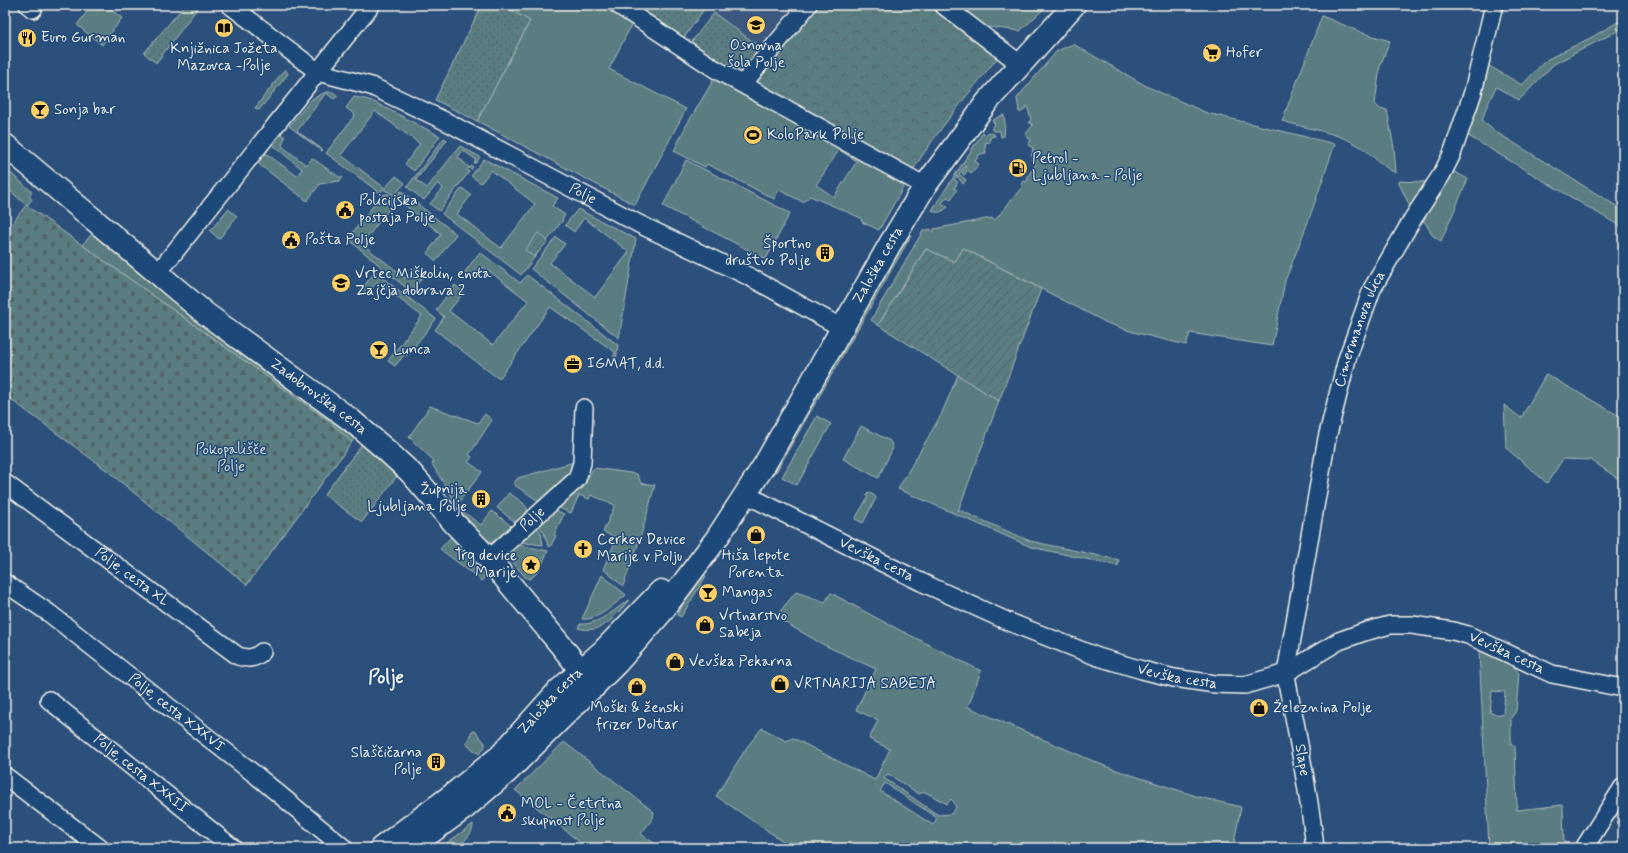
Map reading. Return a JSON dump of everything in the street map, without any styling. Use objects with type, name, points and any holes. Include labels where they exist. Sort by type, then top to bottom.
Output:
[{"type":"main road","name":"Zaloška cesta","points":[[409,848],[466,807],[507,772],[617,663],[644,633],[711,546],[765,464],[925,186],[983,108],[1020,64],[1074,5]]},
{"type":"main road","name":"Zadobrovška cesta","points":[[5,145],[206,314],[365,432],[410,474],[489,559],[594,686]]},
{"type":"main road","name":"Zaloška cesta","points":[[381,848],[452,796],[495,760],[548,701],[580,670],[604,650],[676,576],[711,546]]},
{"type":"street","name":"Polje","points":[[230,5],[318,72],[371,86],[447,122],[639,224],[750,277],[842,328]]},
{"type":"street","points":[[157,274],[371,5]]},
{"type":"street","points":[[618,5],[714,68],[925,186]]},
{"type":"street","points":[[743,84],[808,5]]},
{"type":"street","points":[[943,5],[1020,64]]},
{"type":"street","name":"Cimermanova ulica","points":[[1286,673],[1327,438],[1347,359],[1372,289],[1452,154],[1473,92],[1494,5]]},
{"type":"street","name":"Polje","points":[[489,559],[577,479],[582,462],[584,408]]},
{"type":"street","name":"Polje, cesta XL","points":[[5,483],[238,656],[250,658],[256,657],[262,652]]},
{"type":"street","name":"Vevška cesta","points":[[745,494],[935,588],[1009,622],[1098,657],[1142,670],[1195,682],[1245,685],[1286,673],[1340,641],[1364,632],[1390,626],[1412,625],[1453,631],[1468,636],[1552,674],[1623,688]]},
{"type":"street","name":"Polje, cesta XXXVI","points":[[5,583],[49,613],[257,776],[344,848]]},
{"type":"street","name":"Slape","points":[[1286,673],[1287,688],[1297,732],[1315,848]]},
{"type":"street","name":"Polje, cesta XXXII","points":[[49,700],[233,848]]},
{"type":"street","points":[[5,776],[100,848]]},
{"type":"street","points":[[1584,848],[1623,787]]},
{"type":"shaded area","name":"Osnovna šola Polje","points":[[646,5],[797,5],[764,50],[706,6],[683,39]]},
{"type":"green space","points":[[92,5],[105,5],[122,18],[102,45],[77,25]]},
{"type":"green space","points":[[185,5],[200,5],[156,63],[144,53]]},
{"type":"green space","points":[[482,5],[502,5],[530,21],[477,121],[435,100]]},
{"type":"green space","points":[[502,5],[606,5],[633,22],[609,69],[686,109],[635,205],[477,121],[530,21]]},
{"type":"green space","points":[[646,5],[707,5],[683,39],[642,11]]},
{"type":"green space","points":[[814,5],[938,5],[999,56],[942,128],[911,173],[751,81]]},
{"type":"green space","points":[[952,5],[1048,5],[1020,31],[989,27],[987,30]]},
{"type":"green space","points":[[714,13],[764,50],[741,81],[689,45]]},
{"type":"green space","points":[[1322,16],[1363,33],[1390,41],[1380,66],[1375,104],[1380,109],[1387,110],[1394,148],[1396,173],[1361,147],[1348,140],[1329,133],[1282,121]]},
{"type":"green space","points":[[1623,19],[1623,28],[1554,64],[1519,100],[1496,87],[1486,108],[1482,121],[1496,132],[1623,210],[1623,228],[1465,134],[1484,65],[1491,67],[1522,85],[1546,60],[1592,37]]},
{"type":"green space","points":[[1073,44],[1148,87],[1207,113],[1335,144],[1308,222],[1285,281],[1272,346],[1190,333],[1186,345],[1133,332],[1107,323],[963,248],[955,262],[926,249],[878,325],[871,320],[923,231],[931,229],[932,232],[934,229],[991,218],[995,220],[1022,187],[1021,186],[1024,181],[1026,182],[1028,179],[1027,177],[1036,164],[1031,160],[1033,157],[1031,155],[1033,148],[1028,145],[1031,140],[1025,135],[1033,125],[1029,122],[1031,119],[1027,106],[1022,112],[1019,112],[1017,98],[1057,51]]},
{"type":"green space","points":[[285,69],[288,74],[259,110],[255,108]]},
{"type":"green space","points":[[717,74],[901,181],[904,186],[879,230],[862,222],[861,218],[810,196],[803,202],[779,190],[774,199],[707,164],[705,167],[674,151],[686,126]],"holes":[[[839,150],[857,161],[834,197],[816,185]]]},
{"type":"green space","points":[[326,92],[333,92],[338,96],[334,99],[326,93],[297,131],[323,150],[322,151],[289,126],[312,99]]},
{"type":"green space","points":[[354,97],[372,101],[440,136],[414,171],[405,164],[420,144],[375,111],[341,155],[385,188],[396,176],[405,183],[394,195],[383,189],[380,193],[326,153],[355,115],[346,108]]},
{"type":"green space","points":[[1004,115],[1004,136],[1001,137],[1000,131],[994,131],[991,129],[995,124],[992,121]]},
{"type":"green space","points":[[988,132],[994,134],[995,136],[990,137],[990,142],[985,143],[986,153],[980,154],[975,161],[979,164],[971,173],[968,170],[964,175],[962,173],[966,167],[965,166],[959,174],[966,180],[963,184],[957,176],[954,180],[958,182],[954,188],[957,190],[951,199],[947,197],[942,203],[948,207],[938,212],[932,210],[982,134],[983,133],[986,135]]},
{"type":"green space","points":[[281,134],[285,137],[282,146],[306,165],[312,158],[339,177],[343,177],[340,181],[320,184],[307,201],[256,162],[259,156],[267,154],[297,176],[302,169],[274,146],[273,139],[276,135]]},
{"type":"green space","points":[[444,138],[447,140],[416,180],[427,188],[460,146],[480,157],[476,163],[474,163],[476,160],[463,150],[458,157],[470,168],[472,166],[473,167],[471,170],[469,168],[467,170],[469,172],[439,211],[430,204],[443,188],[438,183],[424,200],[407,187]]},
{"type":"green space","points":[[484,159],[558,198],[552,206],[565,215],[562,219],[563,220],[521,275],[442,214],[462,188],[471,195],[457,214],[501,248],[535,204],[491,170],[481,183],[471,176]]},
{"type":"green space","points":[[686,160],[790,213],[766,259],[663,206]]},
{"type":"green space","points":[[5,161],[9,164],[6,169],[32,192],[29,197],[32,199],[27,206],[5,186]]},
{"type":"green space","points":[[1449,169],[1468,179],[1441,241],[1433,236],[1423,219]]},
{"type":"green space","points":[[1432,180],[1410,207],[1399,181],[1422,182]]},
{"type":"green space","points":[[401,191],[456,234],[436,261],[427,253],[441,234],[397,199],[362,244],[407,279],[417,265],[426,273],[411,292],[348,239],[381,195],[388,194],[394,199]]},
{"type":"green space","name":"Pokopališče Polje","points":[[26,205],[329,421],[352,442],[247,585],[105,469],[5,395],[5,233]]},
{"type":"green space","points":[[228,209],[237,216],[219,239],[210,231]]},
{"type":"green space","points":[[578,209],[636,239],[619,338],[531,269],[556,237],[565,244],[550,263],[595,297],[629,252],[584,218],[574,232],[565,225]]},
{"type":"green space","points":[[538,233],[548,241],[534,257],[525,250]]},
{"type":"green space","points":[[92,234],[193,318],[354,438],[352,442],[329,421],[82,245]]},
{"type":"green space","points":[[911,236],[776,472],[773,471],[902,247]]},
{"type":"green space","points":[[963,248],[1041,289],[999,401],[878,325],[926,249],[955,262]]},
{"type":"green space","points":[[480,252],[520,283],[527,275],[618,345],[616,360],[613,360],[615,352],[550,307],[499,379],[435,330],[444,317],[436,310],[455,285],[464,292],[449,311],[493,345],[528,301],[484,267],[473,280],[464,273]]},
{"type":"green space","points":[[375,272],[436,319],[407,356],[405,354],[395,366],[388,361],[422,316],[377,282],[366,295],[360,291]]},
{"type":"green space","points":[[1546,374],[1623,418],[1623,482],[1591,460],[1563,459],[1547,483],[1506,448],[1504,405],[1521,418]]},
{"type":"green space","points":[[958,375],[999,401],[958,511],[959,510],[1030,541],[1119,560],[1118,566],[1031,547],[898,489],[941,415]]},
{"type":"green space","points":[[430,406],[478,423],[485,414],[492,420],[469,455],[472,457],[468,462],[482,472],[456,506],[454,500],[432,464],[434,461],[409,437]]},
{"type":"green space","points":[[817,416],[831,424],[797,485],[782,477]]},
{"type":"green space","points":[[861,426],[890,441],[893,448],[878,478],[843,459]]},
{"type":"green space","points":[[362,444],[397,476],[362,522],[324,495]]},
{"type":"green space","points":[[574,462],[571,476],[543,504],[513,484],[518,478]]},
{"type":"green space","points":[[595,468],[637,474],[641,483],[655,485],[640,539],[623,586],[603,569],[617,538],[603,532],[615,505],[591,495],[589,499],[579,495],[571,513],[557,507],[575,491],[583,488],[592,470]]},
{"type":"green space","points":[[869,492],[876,498],[863,523],[855,519],[868,497],[866,495]]},
{"type":"green space","points":[[509,493],[527,507],[528,511],[526,517],[519,525],[497,508]]},
{"type":"green space","points":[[553,509],[564,514],[554,535],[556,536],[550,547],[548,546],[544,533],[538,524]]},
{"type":"green space","points":[[462,511],[481,525],[492,511],[515,529],[499,540],[491,542],[483,537],[462,513]]},
{"type":"green space","points":[[536,525],[541,533],[543,545],[518,542]]},
{"type":"green space","points":[[451,537],[485,575],[482,581],[440,549]]},
{"type":"green space","points":[[515,544],[548,551],[538,571],[529,579],[525,577],[506,554]]},
{"type":"green space","points":[[703,574],[706,576],[681,617],[677,615],[688,595]]},
{"type":"green space","points":[[602,575],[626,595],[600,615],[588,619],[582,619]]},
{"type":"green space","points":[[796,592],[825,602],[831,593],[882,621],[981,671],[968,707],[1107,767],[1199,797],[1241,807],[1233,848],[793,848],[716,796],[747,747],[762,728],[786,741],[793,738],[875,780],[890,749],[869,739],[878,720],[856,710],[876,669],[824,645],[777,618],[781,610]],"holes":[[[888,774],[919,794],[925,792],[947,804],[951,799],[956,808],[951,814],[938,815],[884,778]],[[885,783],[937,818],[933,825],[880,791]]]},
{"type":"green space","points":[[629,600],[613,618],[601,627],[587,630],[578,628],[580,624],[587,624],[606,616]]},
{"type":"green space","points":[[1479,650],[1501,658],[1519,673],[1516,711],[1511,718],[1511,744],[1515,746],[1517,810],[1563,805],[1564,846],[1554,848],[1489,848]],"holes":[[[1492,691],[1505,692],[1503,715],[1490,713]]]},
{"type":"green space","points":[[472,731],[475,731],[485,743],[485,747],[479,754],[466,744]]},
{"type":"green space","points":[[564,742],[654,812],[653,818],[641,834],[661,848],[586,848],[515,790]]},
{"type":"green space","points":[[473,824],[472,831],[460,844],[452,848],[440,848]]},
{"type":"place","name":"Osnovna šola Polje","points":[[756,25]]},
{"type":"place","name":"Knjižnica Jožeta Mazovca -Polje","points":[[224,28]]},
{"type":"place","name":"Euro Gurman","points":[[27,38]]},
{"type":"place","name":"Hofer","points":[[1212,53]]},
{"type":"place","name":"Sonja bar","points":[[40,110]]},
{"type":"place","name":"KoloPark Polje","points":[[753,135]]},
{"type":"place","name":"Petrol - Ljubljana - Polje","points":[[1018,168]]},
{"type":"place","name":"Policijska postaja Polje","points":[[345,210]]},
{"type":"place","name":"Pošta Polje","points":[[291,240]]},
{"type":"place","name":"Športno društvo Polje","points":[[825,253]]},
{"type":"place","name":"Vrtec Miškolin, enota Zajčja dobrava 2","points":[[341,283]]},
{"type":"place","name":"Lunca","points":[[379,350]]},
{"type":"place","name":"IGMAT, d.d.","points":[[573,364]]},
{"type":"place","name":"Župnija Ljubljana Polje","points":[[481,499]]},
{"type":"place","name":"Hiša lepote Porenta","points":[[756,535]]},
{"type":"place","name":"Cerkev Device Marije v Polju","points":[[583,549]]},
{"type":"place","name":"Trg device Marije","points":[[531,565]]},
{"type":"place","name":"Mangas","points":[[708,593]]},
{"type":"place","name":"Vrtnarstvo Sabeja","points":[[705,625]]},
{"type":"place","name":"Vevška Pekarna","points":[[675,662]]},
{"type":"place","name":"VRTNARIJA SABEJA","points":[[780,684]]},
{"type":"place","name":"Moški & ženski frizer Doltar","points":[[637,687]]},
{"type":"place","name":"Železnina Polje","points":[[1259,708]]},
{"type":"place","name":"Slaščičarna Polje","points":[[436,762]]},
{"type":"place","name":"MOL - Četrtna skupnost Polje","points":[[507,813]]},
{"type":"district","name":"Polje","points":[[386,677]]}]
